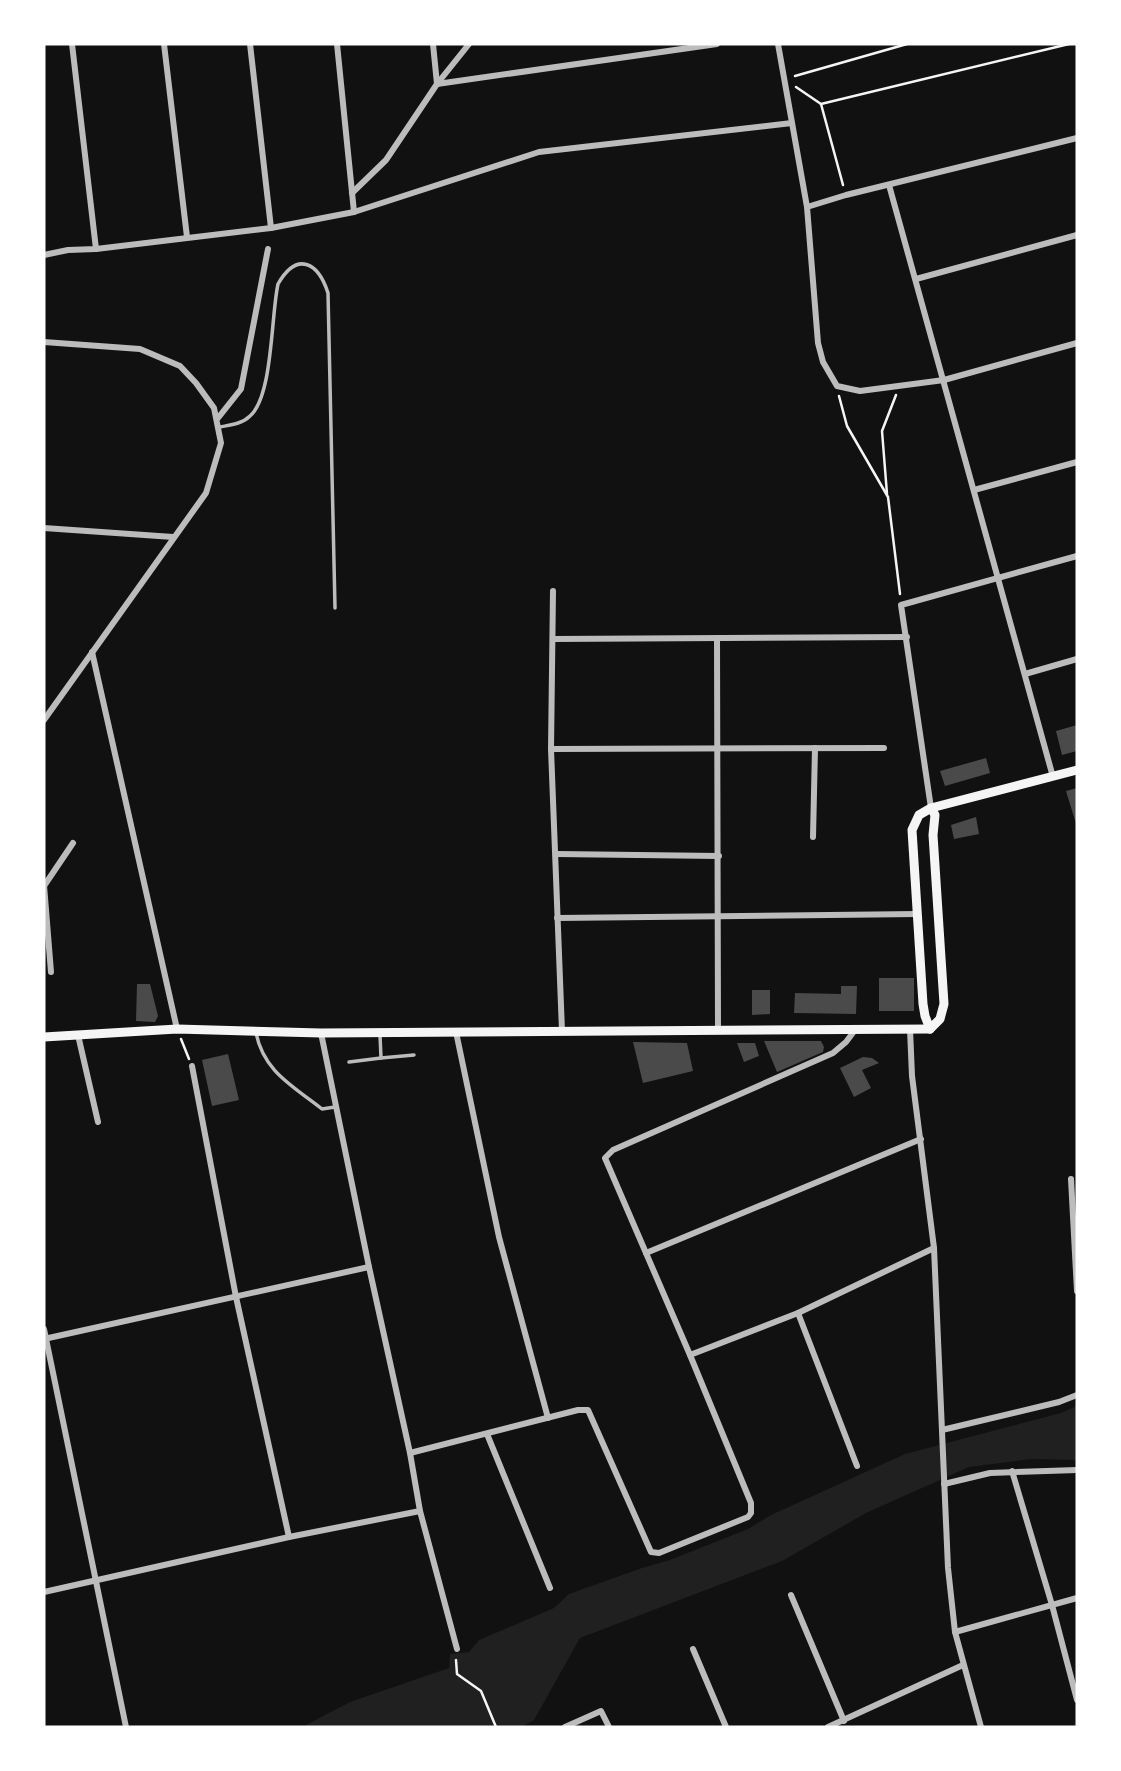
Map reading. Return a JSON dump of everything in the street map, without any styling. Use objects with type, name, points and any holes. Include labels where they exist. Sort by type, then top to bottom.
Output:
[{"type":"main road","points":[[930,1029],[923,1004],[912,830],[919,816],[930,808],[1077,770]]},
{"type":"main road","points":[[44,1037],[177,1029],[321,1033],[930,1029],[940,1019],[944,1004],[933,835],[935,815],[930,808]]},
{"type":"street","points":[[72,44],[96,249]]},
{"type":"street","points":[[164,44],[187,237]]},
{"type":"street","points":[[250,44],[271,228]]},
{"type":"street","points":[[337,44],[354,212]]},
{"type":"street","points":[[433,44],[437,84]]},
{"type":"street","points":[[352,193],[386,160],[437,84],[469,44]]},
{"type":"street","points":[[437,84],[718,44]]},
{"type":"street","points":[[778,44],[807,207],[818,342],[823,362],[837,386],[860,391],[944,380],[1077,344]]},
{"type":"street","points":[[44,255],[68,250],[271,228],[354,212],[539,152],[792,123]]},
{"type":"street","points":[[807,207],[1077,138]]},
{"type":"street","points":[[889,185],[1054,777]]},
{"type":"street","points":[[916,279],[1077,235]]},
{"type":"street","points":[[218,418],[241,389],[268,249]]},
{"type":"street","points":[[44,342],[140,349],[180,366],[214,408],[220,427],[221,443],[206,493],[44,720]]},
{"type":"street","points":[[974,490],[1077,462]]},
{"type":"street","points":[[44,528],[173,537]]},
{"type":"street","points":[[930,808],[901,604],[1077,556]]},
{"type":"street","points":[[553,591],[551,749],[562,1031]]},
{"type":"street","points":[[553,639],[907,637]]},
{"type":"street","points":[[717,638],[718,1030]]},
{"type":"street","points":[[92,652],[177,1029]]},
{"type":"street","points":[[1025,674],[1077,659]]},
{"type":"street","points":[[813,837],[816,748]]},
{"type":"street","points":[[551,749],[884,748]]},
{"type":"street","points":[[51,972],[44,886],[73,843]]},
{"type":"street","points":[[556,853],[719,856]]},
{"type":"street","points":[[557,918],[918,914]]},
{"type":"street","points":[[910,1029],[912,1076],[934,1248],[948,1568],[955,1632],[981,1727]]},
{"type":"street","points":[[410,1453],[578,1410],[588,1410],[648,1549],[654,1553],[748,1517],[751,1503],[605,1158],[613,1150],[833,1053],[855,1030]]},
{"type":"street","points":[[456,1032],[499,1237],[548,1418]]},
{"type":"street","points":[[321,1033],[420,1511],[457,1649]]},
{"type":"street","points":[[78,1035],[98,1122]]},
{"type":"street","points":[[192,1066],[236,1297],[289,1537]]},
{"type":"street","points":[[646,1253],[921,1139]]},
{"type":"street","points":[[1071,1179],[1077,1291]]},
{"type":"street","points":[[690,1355],[797,1313],[934,1248]]},
{"type":"street","points":[[45,1339],[369,1267]]},
{"type":"street","points":[[797,1313],[858,1466]]},
{"type":"street","points":[[44,1329],[126,1727]]},
{"type":"street","points":[[942,1430],[1059,1402],[1077,1395]]},
{"type":"street","points":[[487,1434],[550,1588]]},
{"type":"street","points":[[944,1484],[990,1473],[1077,1470]]},
{"type":"street","points":[[1012,1471],[1077,1700]]},
{"type":"street","points":[[44,1592],[289,1537],[420,1511]]},
{"type":"street","points":[[791,1595],[844,1721]]},
{"type":"street","points":[[955,1632],[1077,1598]]},
{"type":"street","points":[[693,1649],[726,1727]]},
{"type":"street","points":[[828,1727],[963,1665]]},
{"type":"street","points":[[565,1727],[601,1711],[609,1727]]},
{"type":"lane","points":[[220,427],[239,423],[250,416],[259,404],[266,380],[278,284],[284,274],[294,266],[304,264],[314,267],[323,279],[328,293],[335,608]]},
{"type":"lane","points":[[256,1031],[259,1047],[270,1067],[322,1109],[335,1107]]},
{"type":"lane","points":[[380,1032],[381,1058]]},
{"type":"lane","points":[[349,1062],[414,1055]]},
{"type":"path","points":[[785,79],[906,44]]},
{"type":"path","points":[[821,104],[1069,44]]},
{"type":"path","points":[[785,79],[821,104],[846,195]]},
{"type":"path","points":[[837,386],[847,426],[888,497]]},
{"type":"path","points":[[900,387],[882,431],[901,604]]},
{"type":"path","points":[[177,1029],[192,1066]]},
{"type":"path","points":[[457,1649],[455,1670],[481,1691],[496,1727]]},
{"type":"shaded area","points":[[1077,1406],[1077,1460],[1031,1459],[969,1467],[866,1513],[782,1561],[580,1638],[534,1720],[521,1727],[302,1727],[350,1702],[449,1668],[450,1654],[469,1652],[479,1640],[554,1608],[569,1594],[670,1560],[748,1529],[771,1515],[905,1454],[1061,1413]]},
{"type":"building","points":[[1077,725],[1077,751],[1062,755],[1056,731]]},
{"type":"building","points":[[986,758],[990,773],[945,786],[940,771]]},
{"type":"building","points":[[1077,788],[1077,827],[1066,791]]},
{"type":"building","points":[[976,817],[979,834],[954,839],[951,825]]},
{"type":"building","points":[[879,978],[914,978],[914,1011],[879,1011]]},
{"type":"building","points":[[137,984],[150,984],[158,1016],[155,1022],[136,1021]]},
{"type":"building","points":[[841,986],[857,986],[856,1014],[794,1013],[795,993],[841,994]]},
{"type":"building","points":[[752,990],[770,990],[770,1014],[752,1015]]},
{"type":"building","points":[[764,1041],[821,1041],[824,1047],[823,1052],[777,1072]]},
{"type":"building","points":[[633,1042],[687,1043],[693,1071],[643,1083]]},
{"type":"building","points":[[737,1043],[755,1043],[759,1056],[744,1062]]},
{"type":"building","points":[[228,1054],[239,1100],[212,1106],[202,1060]]},
{"type":"building","points":[[863,1057],[872,1058],[879,1063],[862,1070],[871,1088],[854,1097],[840,1068]]}]
